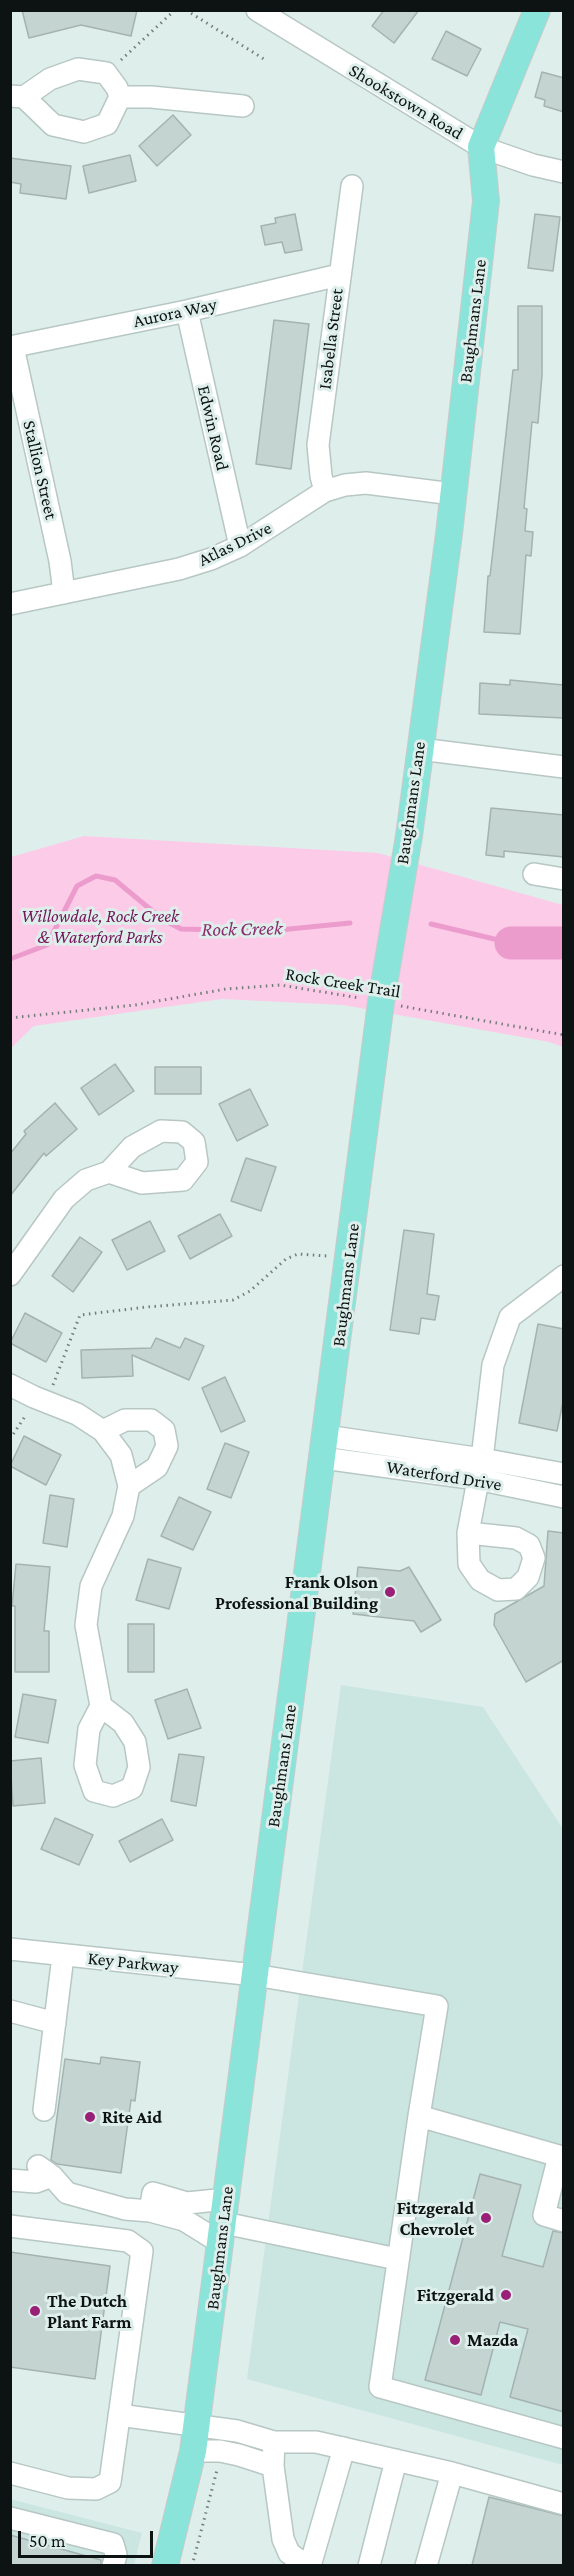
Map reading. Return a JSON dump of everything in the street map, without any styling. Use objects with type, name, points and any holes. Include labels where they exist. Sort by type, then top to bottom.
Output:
[{"type":"main road","name":"Baughmans Lane","points":[[165,2565],[195,2439],[381,1002],[409,837],[453,494],[486,201],[482,147],[537,10]]},
{"type":"street","name":"Shookstown Road","points":[[257,10],[482,147],[533,165],[564,172]]},
{"type":"street","points":[[78,69],[106,73],[117,88],[120,97],[107,124],[84,132],[53,125],[17,97],[50,79],[78,69]]},
{"type":"street","points":[[120,97],[151,97],[243,106]]},
{"type":"street","name":"Isabella Street","points":[[325,491],[318,445],[352,186]]},
{"type":"street","name":"Aurora Way","points":[[12,347],[187,311],[339,275]]},
{"type":"street","name":"Edwin Road","points":[[187,311],[240,546]]},
{"type":"street","name":"Stallion Street","points":[[12,347],[60,561],[64,593]]},
{"type":"street","name":"Atlas Drive","points":[[10,604],[179,569],[211,559],[240,546],[325,491],[345,485],[366,483],[453,494]]},
{"type":"street","points":[[420,749],[564,766]]},
{"type":"street","points":[[534,874],[564,879]]},
{"type":"street","points":[[10,1275],[64,1199],[86,1180],[109,1172]]},
{"type":"street","points":[[468,1533],[493,1365],[510,1317],[564,1276]]},
{"type":"street","points":[[10,1385],[77,1414],[104,1431],[121,1455],[129,1486],[123,1516],[91,1586],[86,1625],[101,1706]]},
{"type":"street","points":[[104,1431],[125,1420],[151,1420],[164,1430],[167,1446],[157,1467],[129,1486]]},
{"type":"street","name":"Waterford Drive","points":[[325,1447],[479,1469],[564,1474]]},
{"type":"street","name":"Waterford Drive","points":[[479,1469],[564,1497]]},
{"type":"street","name":"Key Parkway","points":[[10,1949],[255,1975],[437,2006],[419,2116]]},
{"type":"street","points":[[44,2110],[63,1956]]},
{"type":"street","points":[[10,2011],[55,2023]]},
{"type":"street","points":[[564,2221],[544,2215],[559,2156],[419,2116],[380,2387],[564,2438]]},
{"type":"street","points":[[10,2180],[36,2182],[45,2171],[67,2193],[125,2209],[152,2202],[187,2203],[224,2222]]},
{"type":"street","points":[[152,2202],[184,2220],[224,2222],[398,2259]]},
{"type":"street","points":[[10,2226],[128,2241],[142,2251],[110,2482],[96,2489],[68,2488],[10,2473]]},
{"type":"street","points":[[119,2415],[195,2439],[220,2451],[273,2466]]},
{"type":"street","points":[[195,2439],[237,2431],[274,2442],[316,2442],[396,2460],[564,2504]]},
{"type":"street","points":[[274,2442],[273,2466],[283,2539],[290,2553],[309,2565],[344,2448]]},
{"type":"street","points":[[369,2565],[396,2460]]},
{"type":"street","points":[[426,2565],[452,2474]]},
{"type":"street","points":[[10,2518],[113,2544],[116,2555],[113,2565]]},
{"type":"path","points":[[106,73],[175,10]]},
{"type":"path","points":[[186,10],[267,61]]},
{"type":"path","name":"Rock Creek Trail","points":[[10,1018],[135,1005],[226,989],[280,985],[564,1035]]},
{"type":"path","points":[[10,1439],[26,1415],[34,1397],[51,1388],[80,1315],[147,1306],[233,1300],[250,1291],[286,1259],[298,1254],[349,1259]]},
{"type":"path","points":[[192,2565],[211,2486],[218,2472],[216,2469]]},
{"type":"shaded area","points":[[341,1685],[483,1707],[563,1829],[563,2465],[247,2379]]},
{"type":"shaded area","points":[[10,2499],[142,2533],[134,2565],[11,2565]]},
{"type":"green space","name":"Willowdale, Rock Creek & Waterford Parks","points":[[84,836],[378,853],[563,905],[563,1047],[549,1042],[343,1005],[222,999],[34,1026],[11,1048],[11,857]]},
{"type":"building","points":[[22,10],[137,10],[131,36],[81,25],[29,38]]},
{"type":"building","points":[[384,10],[419,10],[394,43],[372,26]]},
{"type":"building","points":[[446,31],[481,49],[467,76],[432,59]]},
{"type":"building","points":[[542,72],[564,78],[564,112],[544,106],[545,100],[535,97]]},
{"type":"building","points":[[173,115],[191,135],[157,166],[139,146]]},
{"type":"building","points":[[130,155],[136,181],[89,193],[83,166]]},
{"type":"building","points":[[10,158],[71,166],[66,199],[20,193],[21,184],[10,182]]},
{"type":"building","points":[[295,214],[302,250],[285,253],[282,242],[265,245],[261,226],[276,223],[275,218]]},
{"type":"building","points":[[535,214],[560,217],[553,271],[528,268]]},
{"type":"building","points":[[518,306],[542,306],[542,375],[538,423],[532,422],[524,508],[527,509],[525,531],[533,532],[531,556],[526,555],[520,634],[484,632],[488,576],[490,576],[513,370],[518,370]]},
{"type":"building","points":[[274,320],[309,324],[291,469],[256,464]]},
{"type":"building","points":[[510,680],[564,685],[564,718],[479,714],[480,683],[510,685]]},
{"type":"building","points":[[491,808],[564,815],[564,857],[504,851],[504,857],[486,855]]},
{"type":"building","points":[[115,1064],[134,1091],[99,1115],[81,1088]]},
{"type":"building","points":[[155,1067],[201,1067],[201,1094],[155,1094]]},
{"type":"building","points":[[250,1089],[268,1125],[237,1141],[219,1104]]},
{"type":"building","points":[[55,1103],[77,1129],[46,1156],[44,1153],[10,1196],[10,1154],[26,1134],[24,1131]]},
{"type":"building","points":[[246,1158],[276,1167],[261,1211],[231,1201]]},
{"type":"building","points":[[220,1214],[232,1236],[190,1259],[178,1236]]},
{"type":"building","points":[[150,1221],[165,1251],[127,1270],[112,1240]]},
{"type":"building","points":[[404,1230],[434,1234],[427,1294],[439,1296],[435,1320],[421,1318],[419,1334],[390,1330]]},
{"type":"building","points":[[80,1237],[102,1252],[73,1292],[52,1276]]},
{"type":"building","points":[[25,1313],[62,1333],[46,1362],[10,1343]]},
{"type":"building","points":[[538,1324],[564,1329],[564,1397],[557,1431],[519,1423]]},
{"type":"building","points":[[156,1338],[180,1348],[185,1338],[204,1346],[189,1380],[132,1355],[133,1376],[82,1378],[81,1350],[151,1348]]},
{"type":"building","points":[[225,1377],[245,1421],[221,1432],[202,1388]]},
{"type":"building","points":[[24,1436],[61,1455],[46,1485],[10,1466]]},
{"type":"building","points":[[225,1443],[249,1452],[231,1498],[207,1489]]},
{"type":"building","points":[[50,1495],[74,1499],[67,1547],[43,1543]]},
{"type":"building","points":[[179,1497],[211,1512],[193,1550],[161,1536]]},
{"type":"building","points":[[548,1531],[564,1533],[564,1660],[526,1682],[494,1625],[495,1614],[544,1586]]},
{"type":"building","points":[[148,1559],[181,1568],[169,1609],[136,1600]]},
{"type":"building","points":[[16,1564],[50,1567],[44,1631],[49,1631],[49,1672],[15,1672],[15,1606],[12,1606]]},
{"type":"building","name":"Frank Olson Professional Building","points":[[358,1567],[400,1571],[409,1567],[441,1620],[421,1632],[414,1621],[353,1614]]},
{"type":"building","points":[[128,1624],[154,1624],[154,1672],[128,1672]]},
{"type":"building","points":[[187,1689],[201,1728],[168,1739],[155,1700]]},
{"type":"building","points":[[23,1694],[56,1700],[48,1743],[15,1737]]},
{"type":"building","points":[[179,1754],[204,1757],[196,1806],[171,1801]]},
{"type":"building","points":[[41,1758],[45,1803],[13,1806],[10,1761]]},
{"type":"building","points":[[55,1818],[93,1835],[79,1865],[41,1849]]},
{"type":"building","points":[[162,1819],[173,1840],[130,1862],[119,1841]]},
{"type":"building","name":"Rite Aid","points":[[101,2057],[140,2062],[135,2101],[131,2100],[121,2173],[57,2164],[51,2160],[65,2059],[100,2064]]},
{"type":"building","name":"Fitzgerald","points":[[480,2174],[521,2185],[502,2256],[543,2267],[553,2231],[564,2233],[564,2412],[510,2397],[528,2329],[500,2322],[481,2395],[425,2380]]},
{"type":"building","points":[[10,2252],[110,2266],[95,2379],[10,2367]]},
{"type":"building","points":[[489,2497],[564,2516],[564,2565],[472,2565]]},
{"type":"building","points":[[10,2535],[101,2560],[101,2565],[10,2565]]},
{"type":"waterway","name":"Rock Creek","points":[[10,959],[47,945],[77,886],[96,876],[115,880],[162,919],[181,929],[269,931],[350,923]]},
{"type":"waterway","name":"Rock Creek","points":[[431,924],[511,943]]},
{"type":"waterway","name":"Rock Creek","points":[[511,943],[564,943]]},
{"type":"place","name":"Frank Olson Professional Building","points":[[390,1592]]},
{"type":"place","name":"Rite Aid","points":[[90,2117]]},
{"type":"place","name":"Fitzgerald Chevrolet","points":[[486,2218]]},
{"type":"place","name":"Fitzgerald","points":[[506,2295]]},
{"type":"place","name":"The Dutch Plant Farm","points":[[35,2311]]},
{"type":"place","name":"Mazda","points":[[455,2340]]}]
